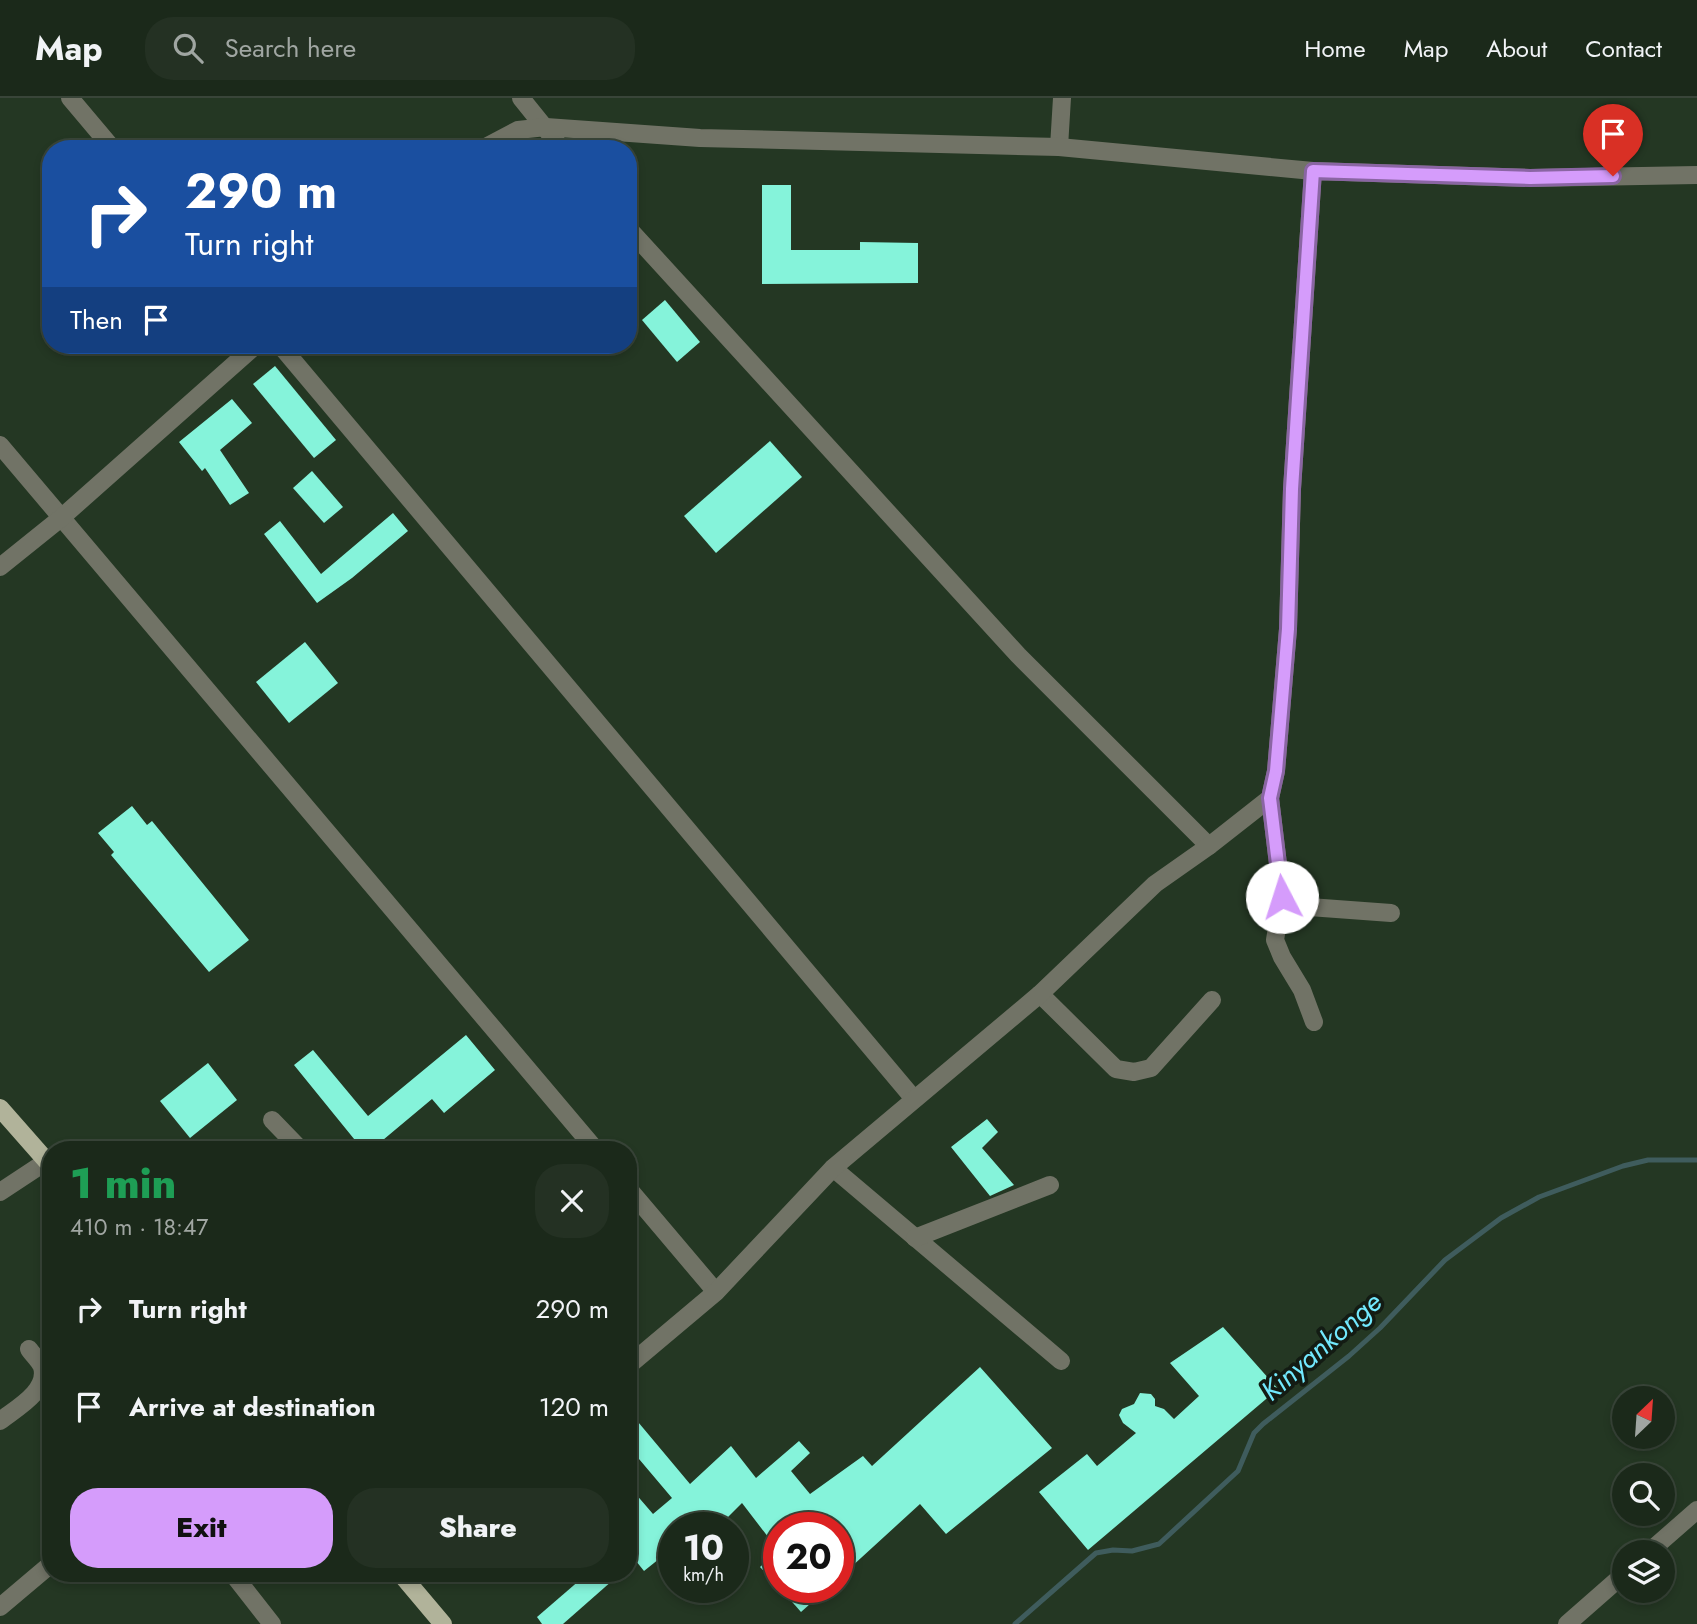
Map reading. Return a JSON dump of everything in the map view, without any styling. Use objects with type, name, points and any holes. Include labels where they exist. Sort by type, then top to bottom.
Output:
[{"type":"main road","points":[[0,1108],[42,1156]]},
{"type":"main road","points":[[408,1582],[443,1624]]},
{"type":"street","points":[[71,98],[106,140]]},
{"type":"street","points":[[521,98],[555,140]]},
{"type":"street","points":[[1059,147],[1062,98]]},
{"type":"street","points":[[499,140],[518,130],[546,127],[700,138],[1059,147],[1313,171],[1530,178],[1697,175]]},
{"type":"street","points":[[1313,171],[1292,489],[1288,629],[1276,771],[1270,798],[1280,867],[1282,905],[1275,940],[1302,990],[1314,1021]]},
{"type":"street","points":[[637,238],[1018,655],[1209,846]]},
{"type":"street","points":[[0,567],[61,518],[246,354]]},
{"type":"street","points":[[288,354],[914,1099]]},
{"type":"street","points":[[0,445],[588,1141]]},
{"type":"street","points":[[637,1358],[716,1292],[833,1168],[1040,994],[1155,884],[1270,798]]},
{"type":"street","points":[[1282,905],[1391,913]]},
{"type":"street","points":[[1040,994],[1116,1069],[1134,1072],[1151,1068],[1212,1000]]},
{"type":"street","points":[[272,1120],[292,1141]]},
{"type":"street","points":[[0,1192],[42,1168]]},
{"type":"street","points":[[833,1168],[1061,1361]]},
{"type":"street","points":[[915,1238],[1050,1185]]},
{"type":"street","points":[[637,1199],[716,1292]]},
{"type":"street","points":[[0,1421],[32,1396],[42,1380],[42,1367],[29,1349]]},
{"type":"street","points":[[1663,1540],[1697,1510]]},
{"type":"street","points":[[1,1605],[42,1571]]},
{"type":"street","points":[[239,1582],[272,1624]]},
{"type":"street","points":[[1567,1624],[1612,1585]]},
{"type":"building","points":[[762,185],[791,185],[791,250],[860,250],[860,242],[918,243],[918,283],[762,284]]},
{"type":"building","points":[[665,300],[700,342],[677,362],[642,320]]},
{"type":"building","points":[[275,366],[336,440],[314,458],[253,384]]},
{"type":"building","points":[[232,399],[252,423],[220,450],[249,493],[230,505],[205,468],[202,471],[179,442]]},
{"type":"building","points":[[770,441],[802,477],[716,553],[684,516]]},
{"type":"building","points":[[312,471],[343,507],[324,523],[293,488]]},
{"type":"building","points":[[393,513],[408,531],[352,578],[317,603],[264,534],[280,521],[321,574]]},
{"type":"building","points":[[305,642],[338,683],[289,723],[256,682]]},
{"type":"building","points":[[132,806],[147,825],[152,821],[249,940],[209,972],[111,855],[114,852],[98,833]]},
{"type":"building","points":[[466,1035],[495,1070],[444,1113],[432,1099],[382,1141],[356,1141],[294,1065],[313,1050],[368,1116]]},
{"type":"building","points":[[208,1063],[237,1100],[190,1138],[160,1101]]},
{"type":"building","points":[[987,1119],[998,1132],[982,1148],[1014,1185],[990,1196],[951,1147]]},
{"type":"building","points":[[1223,1327],[1278,1389],[1088,1550],[1039,1492],[1087,1454],[1097,1466],[1136,1433],[1123,1423],[1119,1415],[1122,1409],[1134,1404],[1140,1393],[1151,1394],[1155,1399],[1155,1406],[1164,1409],[1174,1419],[1199,1396],[1170,1363]]},
{"type":"building","points":[[980,1367],[1052,1448],[946,1534],[920,1504],[854,1564],[854,1512],[763,1512],[763,1530],[742,1503],[733,1512],[658,1512],[658,1560],[644,1571],[637,1562],[637,1495],[653,1514],[672,1498],[637,1457],[637,1421],[690,1484],[731,1446],[756,1478],[799,1441],[810,1453],[791,1471],[810,1494],[863,1456],[872,1466]]},
{"type":"building","points":[[578,1582],[611,1582],[563,1624],[542,1624],[537,1617]]},
{"type":"building","points":[[793,1603],[811,1603],[801,1612]]},
{"type":"waterway","name":"Kinyankonge","points":[[1015,1624],[1096,1553],[1132,1551],[1159,1544],[1238,1471],[1254,1433],[1263,1424],[1349,1356],[1380,1328],[1445,1260],[1501,1218],[1539,1197],[1623,1166],[1648,1160],[1697,1160]]},
{"type":"route","points":[[1282,897],[1270,798],[1280,741],[1288,629],[1292,489],[1313,171],[1530,178],[1613,176]]}]
